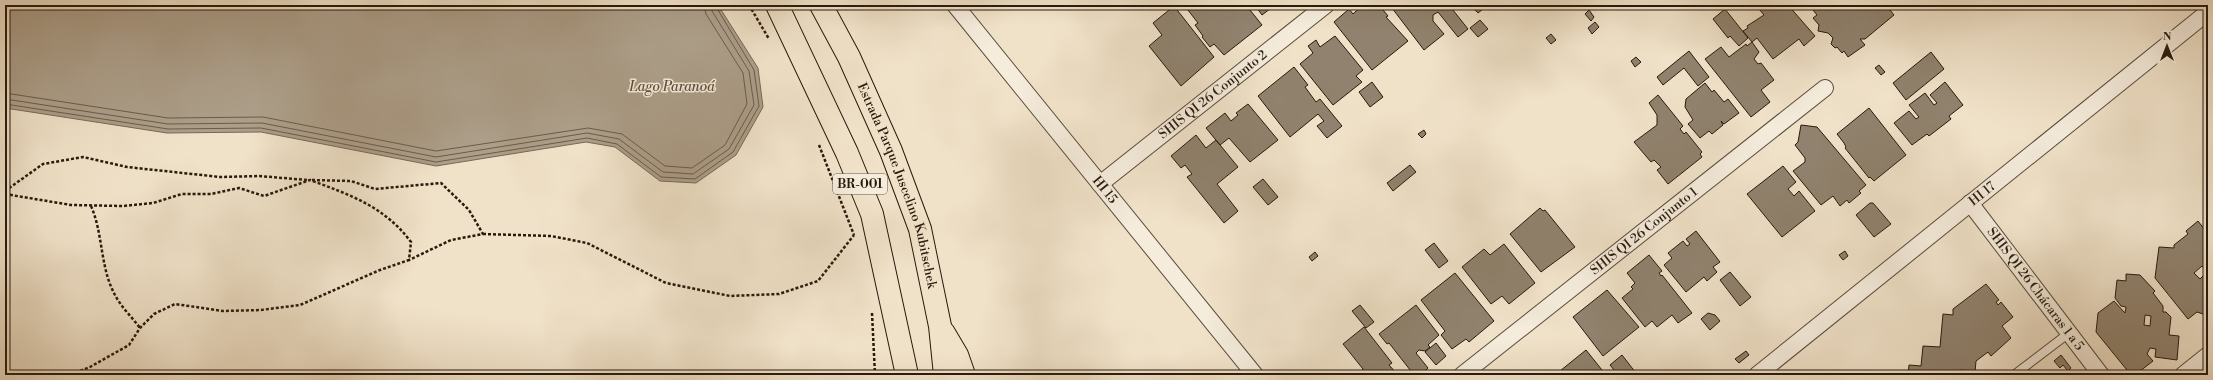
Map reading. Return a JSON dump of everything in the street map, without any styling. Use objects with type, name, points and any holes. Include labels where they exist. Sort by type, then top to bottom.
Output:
[{"type":"highway","name":"BR-001","points":[[777,5],[847,153],[872,214],[906,374]]},
{"type":"highway","name":"Estrada Parque Juscelino Kubitschek","points":[[821,5],[849,57],[888,144],[920,229],[940,326],[945,375]]},
{"type":"highway","points":[[940,326],[957,355],[964,375]]},
{"type":"street","name":"HI 15","points":[[955,5],[1255,375]]},
{"type":"street","name":"SHIS QI 26 Conjunto 2","points":[[1100,184],[1326,5]]},
{"type":"street","name":"HI 17","points":[[1757,375],[2208,12]]},
{"type":"street","name":"SHIS QI 26 Conjunto 1","points":[[1462,375],[1825,88]]},
{"type":"street","name":"SHIS QI 26 Chácaras 1 a 5","points":[[1970,204],[2101,375]]},
{"type":"street","points":[[2183,375],[2208,355]]},
{"type":"lane","points":[[2014,375],[2069,333]]},
{"type":"path","points":[[749,5],[774,46]]},
{"type":"path","points":[[818,143],[857,242]]},
{"type":"path","points":[[5,191],[43,164],[83,157],[127,167],[220,177],[258,176],[289,180],[350,181],[375,189],[441,183],[468,210],[482,234]]},
{"type":"path","points":[[5,194],[71,205],[123,206],[153,203],[182,194],[211,194],[239,188],[264,196],[310,180],[352,196],[380,211],[399,226],[410,242],[409,260]]},
{"type":"path","points":[[91,206],[97,220],[104,263],[114,294],[140,328]]},
{"type":"path","points":[[70,375],[90,367],[129,345],[140,328],[154,314],[175,304],[223,311],[260,310],[300,305],[380,270],[409,260],[451,240],[482,234],[551,236],[587,243],[666,284],[730,296],[779,294],[818,281],[854,235]]},
{"type":"water","name":"Lago Paranoá","points":[[5,5],[718,5],[758,68],[763,107],[736,155],[696,183],[660,181],[615,147],[586,142],[436,166],[261,132],[167,133],[5,108]]},
{"type":"building","points":[[1184,5],[1246,5],[1262,25],[1224,55],[1214,44],[1210,47],[1202,37],[1203,36],[1195,25],[1198,23]]},
{"type":"building","points":[[1255,5],[1275,5],[1262,15]]},
{"type":"building","points":[[1363,5],[1379,5],[1388,16],[1386,17],[1408,41],[1372,70],[1334,22],[1349,9],[1353,14]]},
{"type":"building","points":[[1394,5],[1449,5],[1468,29],[1458,37],[1438,12],[1433,15],[1433,21],[1444,34],[1424,50],[1392,8]]},
{"type":"building","points":[[1470,5],[1488,5],[1478,13]]},
{"type":"building","points":[[1765,5],[1788,5],[1815,36],[1804,46],[1799,39],[1773,59],[1757,38],[1752,42],[1743,31],[1748,28],[1747,26],[1764,15],[1759,9]]},
{"type":"building","points":[[1809,5],[1886,5],[1894,15],[1865,39],[1860,39],[1865,45],[1848,57],[1844,51],[1842,53],[1837,47],[1835,48],[1831,44],[1833,38],[1828,33],[1818,31],[1819,25],[1813,18],[1817,15]]},
{"type":"building","points":[[1174,6],[1214,57],[1181,86],[1149,46],[1162,35],[1153,23]]},
{"type":"building","points":[[1725,9],[1748,38],[1739,46],[1730,36],[1728,38],[1713,19]]},
{"type":"building","points":[[1589,10],[1594,17],[1591,21],[1585,14]]},
{"type":"building","points":[[1480,20],[1488,29],[1478,37],[1470,28]]},
{"type":"building","points":[[1595,22],[1599,27],[1592,34],[1588,28]]},
{"type":"building","points":[[1551,34],[1556,40],[1551,44],[1546,38]]},
{"type":"building","points":[[1335,36],[1363,70],[1356,76],[1362,82],[1333,105],[1300,64],[1313,53],[1308,46],[1316,40],[1320,47]]},
{"type":"building","points":[[1752,42],[1759,52],[1754,59],[1758,64],[1761,63],[1774,80],[1761,90],[1770,102],[1751,117],[1705,59],[1721,47],[1729,57],[1746,44],[1747,46]]},
{"type":"building","points":[[1689,51],[1709,77],[1698,86],[1684,68],[1663,85],[1657,77]]},
{"type":"building","points":[[1931,52],[1944,69],[1906,100],[1893,83]]},
{"type":"building","points":[[1636,57],[1641,62],[1635,67],[1631,61]]},
{"type":"building","points":[[1879,65],[1885,72],[1881,75],[1875,68]]},
{"type":"building","points":[[1294,67],[1308,85],[1305,87],[1316,102],[1320,99],[1342,126],[1327,138],[1317,126],[1324,121],[1318,114],[1290,137],[1258,96]]},
{"type":"building","points":[[1372,82],[1383,97],[1370,107],[1359,92]]},
{"type":"building","points":[[1945,82],[1963,105],[1949,116],[1951,119],[1929,136],[1927,134],[1912,145],[1894,123],[1909,111],[1916,119],[1919,117],[1909,105],[1925,93],[1934,105],[1937,103],[1930,95]]},
{"type":"building","points":[[1705,83],[1712,92],[1714,90],[1724,102],[1728,99],[1739,113],[1724,124],[1721,121],[1723,125],[1712,134],[1709,131],[1700,138],[1688,124],[1693,120],[1685,107],[1686,99]]},
{"type":"building","points":[[1658,95],[1683,126],[1680,129],[1684,134],[1686,132],[1702,152],[1700,154],[1702,157],[1668,184],[1657,170],[1661,167],[1654,160],[1651,162],[1634,142],[1657,125],[1657,115],[1649,103]]},
{"type":"building","points":[[1248,104],[1278,140],[1250,162],[1229,138],[1220,145],[1206,128],[1225,113],[1231,121],[1238,115],[1236,113]]},
{"type":"building","points":[[1869,108],[1906,155],[1874,181],[1870,177],[1869,178],[1845,148],[1844,143],[1837,134]]},
{"type":"building","points":[[1801,125],[1817,127],[1866,185],[1859,191],[1861,193],[1849,203],[1847,200],[1840,206],[1833,196],[1821,205],[1793,171],[1805,162],[1805,158],[1795,145],[1798,142]]},
{"type":"building","points":[[1424,130],[1426,134],[1422,138],[1418,134]]},
{"type":"building","points":[[1196,135],[1206,148],[1216,140],[1238,167],[1217,184],[1238,211],[1224,223],[1187,177],[1192,174],[1185,165],[1181,168],[1171,156]]},
{"type":"building","points":[[1410,165],[1416,172],[1393,191],[1387,183]]},
{"type":"building","points":[[1783,166],[1796,182],[1788,189],[1794,196],[1799,191],[1815,211],[1782,237],[1747,194]]},
{"type":"building","points":[[1263,179],[1278,197],[1268,205],[1253,187]]},
{"type":"building","points":[[2208,193],[2208,218],[2205,214]]},
{"type":"building","points":[[1870,203],[1873,203],[1891,224],[1874,237],[1856,215]]},
{"type":"building","points":[[1540,208],[1543,211],[1545,210],[1575,247],[1541,272],[1510,234]]},
{"type":"building","points":[[2198,221],[2208,234],[2208,310],[2203,314],[2197,312],[2188,319],[2155,278],[2159,247],[2174,248],[2174,245],[2188,234],[2186,231]],"holes":[[[2202,266],[2207,272],[2200,279],[2194,273]]]},
{"type":"building","points":[[1696,231],[1720,262],[1713,267],[1717,272],[1707,281],[1704,277],[1686,292],[1664,265],[1672,258],[1668,253],[1683,241],[1687,246],[1690,244],[1686,239]]},
{"type":"building","points":[[1434,243],[1448,261],[1439,268],[1425,250]]},
{"type":"building","points":[[1504,244],[1535,283],[1509,304],[1502,296],[1491,304],[1462,267],[1484,249],[1490,255]]},
{"type":"building","points":[[1845,251],[1848,256],[1843,260],[1839,255]]},
{"type":"building","points":[[1315,252],[1318,256],[1312,261],[1309,257]]},
{"type":"building","points":[[1649,255],[1662,271],[1659,273],[1661,276],[1662,275],[1692,313],[1678,323],[1672,315],[1657,327],[1652,321],[1645,327],[1622,298],[1633,289],[1631,287],[1635,283],[1627,273]]},
{"type":"building","points":[[1730,272],[1751,297],[1740,306],[1720,280]]},
{"type":"building","points":[[1455,273],[1494,321],[1469,342],[1466,339],[1452,349],[1441,335],[1445,331],[1421,300]]},
{"type":"building","points":[[2126,274],[2140,275],[2155,291],[2153,293],[2163,306],[2163,312],[2166,312],[2171,317],[2169,335],[2179,336],[2177,360],[2155,357],[2156,349],[2150,348],[2147,354],[2153,361],[2135,375],[2131,375],[2096,332],[2098,313],[2114,301],[2125,313],[2126,307],[2121,306],[2115,298],[2117,280],[2126,281]],"holes":[[[2145,315],[2151,316],[2150,326],[2144,325]]]},
{"type":"building","points":[[1986,284],[1999,300],[1996,302],[1998,305],[2001,302],[2013,317],[2002,326],[2011,338],[1991,356],[1988,352],[1976,361],[1975,372],[1961,370],[1960,375],[1908,375],[1909,365],[1921,366],[1923,346],[1940,347],[1943,314],[1953,315],[1953,309]]},
{"type":"building","points":[[1607,290],[1639,327],[1603,356],[1573,317]]},
{"type":"building","points":[[1360,305],[1374,322],[1366,328],[1352,311]]},
{"type":"building","points":[[1416,305],[1439,335],[1428,345],[1430,347],[1425,351],[1419,350],[1416,353],[1428,368],[1422,374],[1420,371],[1414,375],[1389,343],[1387,344],[1379,334]]},
{"type":"building","points":[[1708,313],[1715,315],[1720,321],[1710,330],[1701,319]]},
{"type":"building","points":[[1364,327],[1392,363],[1389,365],[1398,375],[1358,375],[1363,369],[1343,344]]},
{"type":"building","points":[[1436,343],[1446,356],[1436,365],[1425,352]]},
{"type":"building","points":[[1586,350],[1606,375],[1555,375]]},
{"type":"building","points":[[1746,351],[1749,355],[1739,363],[1735,359]]},
{"type":"building","points":[[1622,355],[1636,375],[1618,375],[1610,365]]},
{"type":"building","points":[[2061,355],[2071,368],[2068,371],[2063,365],[2060,368],[2054,361]]}]
